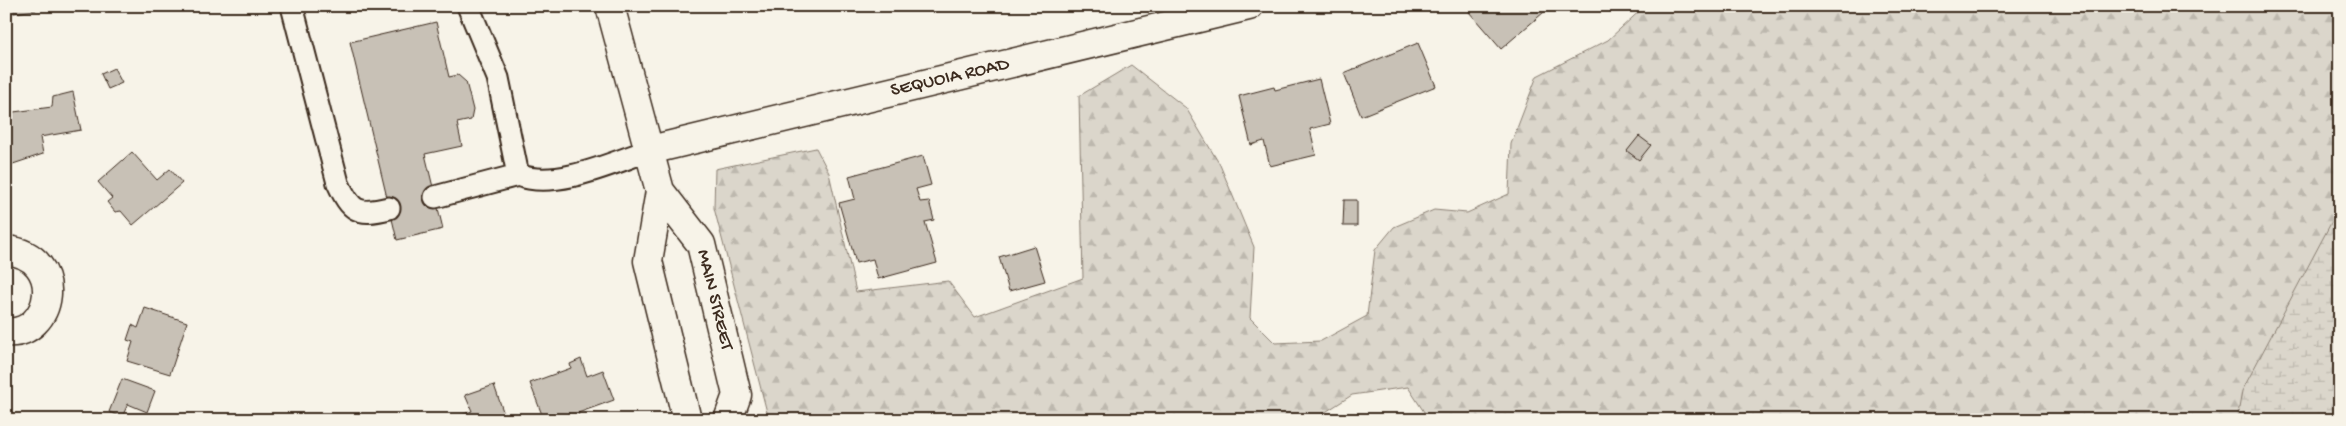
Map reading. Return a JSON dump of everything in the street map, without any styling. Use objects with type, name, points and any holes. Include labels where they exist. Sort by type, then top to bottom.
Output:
[{"type":"street","name":"MAIN STREET","points":[[610,6],[660,191],[648,261],[687,420]]},
{"type":"street","name":"SEQUOIA ROAD","points":[[650,150],[1249,6]]},
{"type":"street","name":"MAIN STREET","points":[[660,191],[701,244],[737,395],[728,420]]},
{"type":"street","points":[[6,250],[30,257],[40,268],[46,280],[48,294],[44,308],[36,320],[24,329],[6,332]]},
{"type":"lane","points":[[292,6],[338,183],[347,203],[359,210],[369,212],[389,208]]},
{"type":"lane","points":[[468,6],[498,78],[518,175]]},
{"type":"lane","points":[[435,197],[518,175],[540,180],[567,177],[650,150]]},
{"type":"green space","points":[[1645,6],[2340,6],[2340,420],[1425,420],[1426,415],[1408,387],[1352,395],[1313,420],[769,420],[714,208],[715,169],[816,148],[829,173],[856,292],[948,281],[975,317],[1083,278],[1079,96],[1131,65],[1186,108],[1220,165],[1254,247],[1250,318],[1275,343],[1321,341],[1367,316],[1375,250],[1394,227],[1434,210],[1467,213],[1509,194],[1511,144],[1537,76],[1608,40]]},
{"type":"green space","points":[[2340,206],[2340,420],[2237,420],[2242,391]]},
{"type":"building","points":[[6,6],[35,6],[36,10],[6,14]]},
{"type":"building","points":[[1475,6],[1551,6],[1501,49],[1469,12]]},
{"type":"building","points":[[436,22],[449,77],[458,75],[466,82],[473,110],[471,120],[457,123],[462,146],[425,154],[443,229],[397,240],[350,42]]},
{"type":"building","points":[[1418,43],[1436,86],[1361,116],[1344,73]]},
{"type":"building","points":[[114,68],[122,83],[108,89],[101,74]]},
{"type":"building","points":[[1319,79],[1330,124],[1310,129],[1316,155],[1270,166],[1264,141],[1251,145],[1239,96],[1274,87],[1275,90]]},
{"type":"building","points":[[73,92],[81,130],[40,137],[43,154],[10,165],[6,158],[6,113],[52,107],[53,97]]},
{"type":"building","points":[[1639,136],[1651,145],[1639,160],[1627,151]]},
{"type":"building","points":[[132,152],[157,180],[170,169],[182,183],[133,225],[121,211],[115,212],[107,202],[112,198],[98,182]]},
{"type":"building","points":[[923,156],[931,185],[916,189],[920,202],[929,201],[934,220],[925,222],[937,263],[878,279],[873,259],[856,263],[839,203],[855,199],[849,176]]},
{"type":"building","points":[[1344,200],[1357,200],[1357,226],[1343,226]]},
{"type":"building","points":[[1034,246],[1045,281],[1009,291],[999,257]]},
{"type":"building","points":[[145,308],[187,322],[170,374],[127,361],[133,342],[127,340],[132,325],[138,328]]},
{"type":"building","points":[[581,359],[587,376],[603,370],[614,400],[578,413],[581,420],[568,420],[567,417],[560,420],[544,420],[530,383],[571,368],[570,364]]},
{"type":"building","points":[[122,379],[155,391],[147,412],[128,404],[122,417],[109,412]]},
{"type":"building","points":[[494,385],[506,420],[448,420],[472,411],[465,395]]}]
